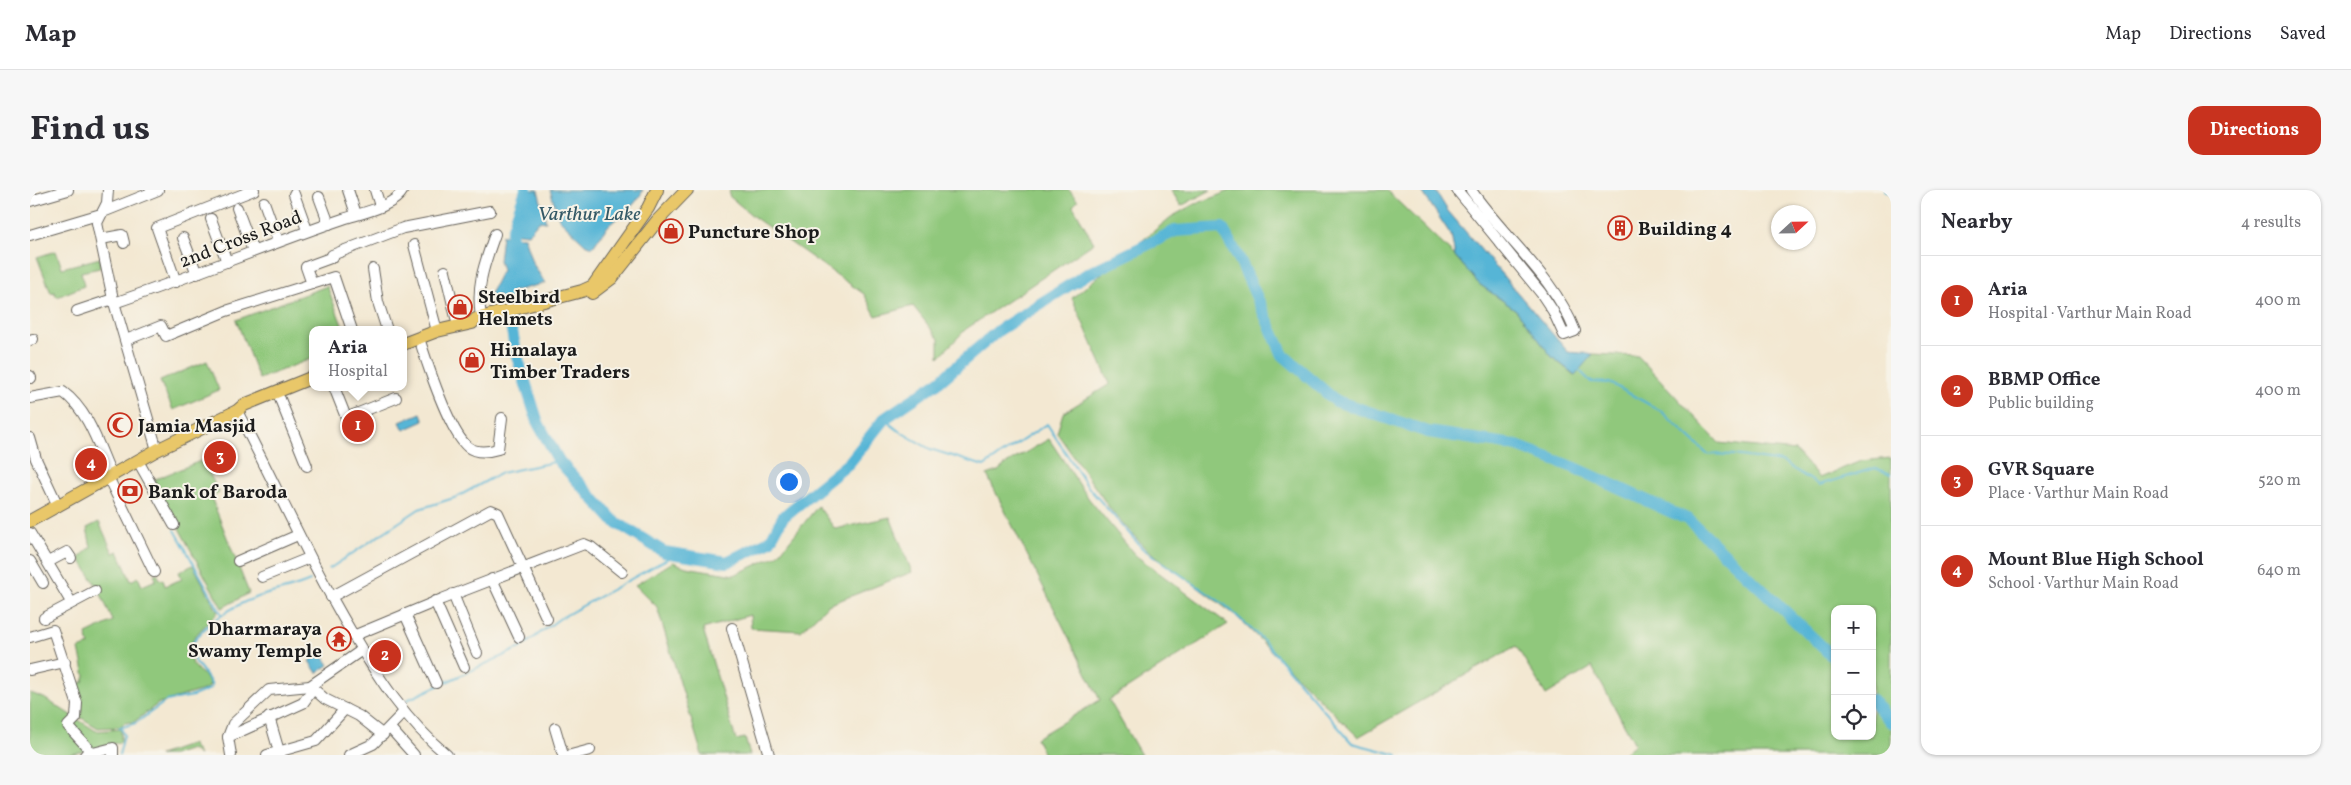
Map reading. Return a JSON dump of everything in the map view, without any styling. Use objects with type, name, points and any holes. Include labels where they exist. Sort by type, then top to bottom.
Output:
[{"type":"main road","points":[[589,291],[648,208],[657,190]]},
{"type":"main road","points":[[407,342],[437,331],[589,291],[612,278],[657,221],[687,190]]},
{"type":"main road","points":[[30,521],[157,450],[238,411],[244,405],[309,379]]},
{"type":"main road","points":[[238,411],[247,412],[309,388]]},
{"type":"street","points":[[30,201],[68,190]]},
{"type":"street","points":[[108,190],[102,213],[97,223],[100,239],[113,301],[157,450]]},
{"type":"street","points":[[30,235],[102,213],[158,190]]},
{"type":"street","points":[[176,282],[156,228],[254,190]]},
{"type":"street","points":[[348,190],[356,214]]},
{"type":"street","points":[[375,190],[380,206]]},
{"type":"street","name":"2nd Cross Road","points":[[77,311],[176,282],[307,230],[380,206],[399,198],[403,190]]},
{"type":"street","points":[[1457,190],[1548,302],[1564,335],[1575,331],[1557,295],[1471,190]]},
{"type":"street","points":[[294,194],[307,230]]},
{"type":"street","points":[[319,197],[329,224]]},
{"type":"street","points":[[264,202],[278,241]]},
{"type":"street","points":[[237,208],[254,251]]},
{"type":"street","points":[[312,284],[306,267],[333,257],[332,255],[404,228],[490,212]]},
{"type":"street","points":[[211,220],[227,262]]},
{"type":"street","points":[[100,239],[122,234],[124,243]]},
{"type":"street","points":[[485,319],[478,297],[483,268],[495,234]]},
{"type":"street","points":[[183,238],[197,274]]},
{"type":"street","points":[[414,245],[437,331]]},
{"type":"street","points":[[1524,273],[1534,266]]},
{"type":"street","points":[[373,269],[378,302],[387,326]]},
{"type":"street","points":[[445,272],[458,326]]},
{"type":"street","points":[[126,340],[161,326],[166,336],[226,311],[334,277],[351,326]]},
{"type":"street","points":[[418,338],[450,417],[459,436],[469,448],[484,453],[498,449],[502,418]]},
{"type":"street","points":[[336,391],[353,435]]},
{"type":"street","points":[[30,398],[63,392],[81,410],[111,477],[127,520],[154,572]]},
{"type":"street","points":[[346,418],[396,398]]},
{"type":"street","points":[[280,399],[307,466]]},
{"type":"street","points":[[238,411],[309,558],[353,636],[384,687],[428,739],[447,755]]},
{"type":"street","points":[[30,438],[36,459],[58,506]]},
{"type":"street","points":[[138,461],[174,525]]},
{"type":"street","points":[[331,597],[491,510],[498,513],[547,619]]},
{"type":"street","points":[[30,533],[71,602]]},
{"type":"street","points":[[238,561],[298,535]]},
{"type":"street","points":[[353,636],[435,601],[584,544],[591,546],[622,572]]},
{"type":"street","points":[[48,562],[67,552],[71,558]]},
{"type":"street","points":[[262,577],[309,558]]},
{"type":"street","points":[[30,561],[42,583]]},
{"type":"street","points":[[492,579],[518,637]]},
{"type":"street","points":[[44,618],[71,602],[95,591]]},
{"type":"street","points":[[453,594],[477,653]]},
{"type":"street","points":[[435,601],[464,667]]},
{"type":"street","points":[[405,614],[436,683]]},
{"type":"street","points":[[732,628],[770,755]]},
{"type":"street","points":[[30,637],[53,630],[77,703],[76,718],[68,726],[88,748],[86,755]]},
{"type":"street","points":[[228,737],[302,703],[312,688],[362,650]]},
{"type":"street","points":[[30,670],[65,662]]},
{"type":"street","points":[[231,755],[228,737],[233,724],[269,690],[312,688],[325,699],[387,732],[414,755]]},
{"type":"street","points":[[267,755],[280,753],[316,741],[345,709]]},
{"type":"street","points":[[350,755],[373,744],[387,732],[404,712]]},
{"type":"street","points":[[269,717],[280,753]]},
{"type":"street","points":[[555,728],[563,755]]},
{"type":"street","points":[[86,755],[113,748],[113,755]]},
{"type":"street","points":[[572,755],[590,750]]},
{"type":"green space","points":[[730,190],[806,190],[812,194],[817,190],[1069,190],[1078,201],[1073,206],[1094,243],[966,329],[939,357],[939,339],[913,306],[876,316],[864,294],[754,217],[729,196]]},
{"type":"green space","points":[[1171,190],[1211,190],[1181,206]]},
{"type":"green space","points":[[1232,190],[1386,190],[1455,256],[1479,284],[1516,310],[1552,357],[1574,375],[1593,354],[1638,356],[1719,443],[1795,451],[1819,478],[1861,461],[1891,458],[1891,755],[1622,755],[1635,744],[1592,667],[1546,695],[1516,646],[1358,737],[1235,615],[1145,548],[1111,510],[1057,433],[1063,413],[1110,384],[1072,298],[1171,217],[1193,205]]},
{"type":"green space","points":[[56,251],[62,268],[100,258],[100,268],[81,272],[84,286],[57,297],[54,292],[51,293],[37,257]]},
{"type":"green space","points":[[327,286],[342,326],[309,326],[309,360],[259,379],[236,320]]},
{"type":"green space","points":[[207,361],[219,390],[173,410],[160,381]]},
{"type":"green space","points":[[1049,439],[1089,499],[1135,555],[1228,624],[1109,700],[1141,755],[1044,755],[1036,738],[1100,700],[987,475],[998,471],[1006,464]]},
{"type":"green space","points":[[203,460],[219,493],[211,497],[249,593],[222,608],[153,480]]},
{"type":"green space","points":[[818,506],[835,529],[890,517],[912,572],[828,605],[801,631],[751,628],[750,615],[703,629],[736,740],[745,738],[750,755],[702,755],[657,607],[635,585],[673,562],[686,567],[734,575],[778,555]]},
{"type":"green space","points":[[99,522],[113,553],[118,551],[131,581],[138,577],[142,586],[156,580],[154,574],[157,573],[160,580],[163,579],[165,586],[182,579],[179,572],[193,565],[218,612],[194,638],[189,652],[190,660],[205,676],[210,685],[207,689],[159,703],[134,722],[124,723],[120,727],[98,728],[80,717],[74,685],[83,682],[85,676],[79,649],[89,645],[86,634],[113,621],[99,590],[79,558],[91,547],[87,528]]},
{"type":"green space","points":[[30,693],[44,698],[96,731],[121,729],[121,742],[68,755],[35,755],[30,745]]},
{"type":"green space","points":[[192,744],[199,755],[191,749],[173,755],[159,755]]},
{"type":"water","points":[[523,190],[538,190],[546,222],[539,221],[528,234],[509,232]]},
{"type":"water","name":"Varthur Lake","points":[[550,190],[643,190],[633,205],[608,226],[593,247],[585,244],[559,219]]},
{"type":"water","points":[[1421,190],[1435,190],[1448,211],[1568,352],[1593,354],[1575,375],[1552,357],[1516,310],[1479,284],[1455,256],[1451,235]]},
{"type":"water","points":[[502,235],[524,237],[532,262],[545,283],[488,298],[502,270],[499,261]]},
{"type":"water","points":[[421,413],[424,421],[404,430],[400,422]]},
{"type":"water","points":[[321,653],[329,665],[317,673],[309,661]]},
{"type":"waterway","points":[[509,252],[512,231],[526,190]]},
{"type":"waterway","points":[[1885,190],[1891,194]]},
{"type":"waterway","points":[[505,277],[504,285],[516,353],[538,423],[559,461],[614,521],[664,552],[727,562],[770,541],[783,517],[849,463],[884,419],[940,381],[999,330],[1087,274],[1175,231],[1222,228],[1240,260],[1283,355],[1336,401],[1428,432],[1514,445],[1573,467],[1689,520],[1831,655]]},
{"type":"waterway","points":[[1577,368],[1591,382],[1610,383],[1661,411],[1707,454],[1734,455],[1782,462],[1819,485],[1875,468],[1891,474]]},
{"type":"waterway","points":[[884,419],[899,431],[930,449],[984,466],[1047,424],[1088,487],[1143,549],[1225,605],[1264,641],[1352,743],[1398,755]]},
{"type":"waterway","points":[[329,569],[419,509],[457,497],[501,473],[559,461]]},
{"type":"waterway","points":[[175,530],[222,615]]},
{"type":"waterway","points":[[407,700],[520,648],[559,619],[676,554]]},
{"type":"waterway","points":[[119,728],[136,723],[166,701],[193,696],[210,689],[212,686],[210,681],[189,652],[200,634],[218,618],[249,600],[310,581]]},
{"type":"waterway","points":[[1876,705],[1891,722]]},
{"type":"waterway","points":[[119,755],[124,735],[121,728]]},
{"type":"place","name":"Building 4","points":[[1620,228]]},
{"type":"place","name":"Puncture Shop","points":[[671,231]]},
{"type":"place","name":"Steelbird Helmets","points":[[460,307]]},
{"type":"place","name":"Himalaya Timber Traders","points":[[472,360]]},
{"type":"place","name":"Jamia Masjid","points":[[120,425]]},
{"type":"place","name":"Aria","points":[[358,426]]},
{"type":"place","name":"GVR Square","points":[[220,457]]},
{"type":"place","name":"Mount Blue High School","points":[[91,464]]},
{"type":"place","name":"Bank of Baroda","points":[[130,491]]},
{"type":"place","name":"Dharmaraya Swamy Temple","points":[[339,639]]},
{"type":"place","name":"BBMP Office","points":[[385,656]]}]
